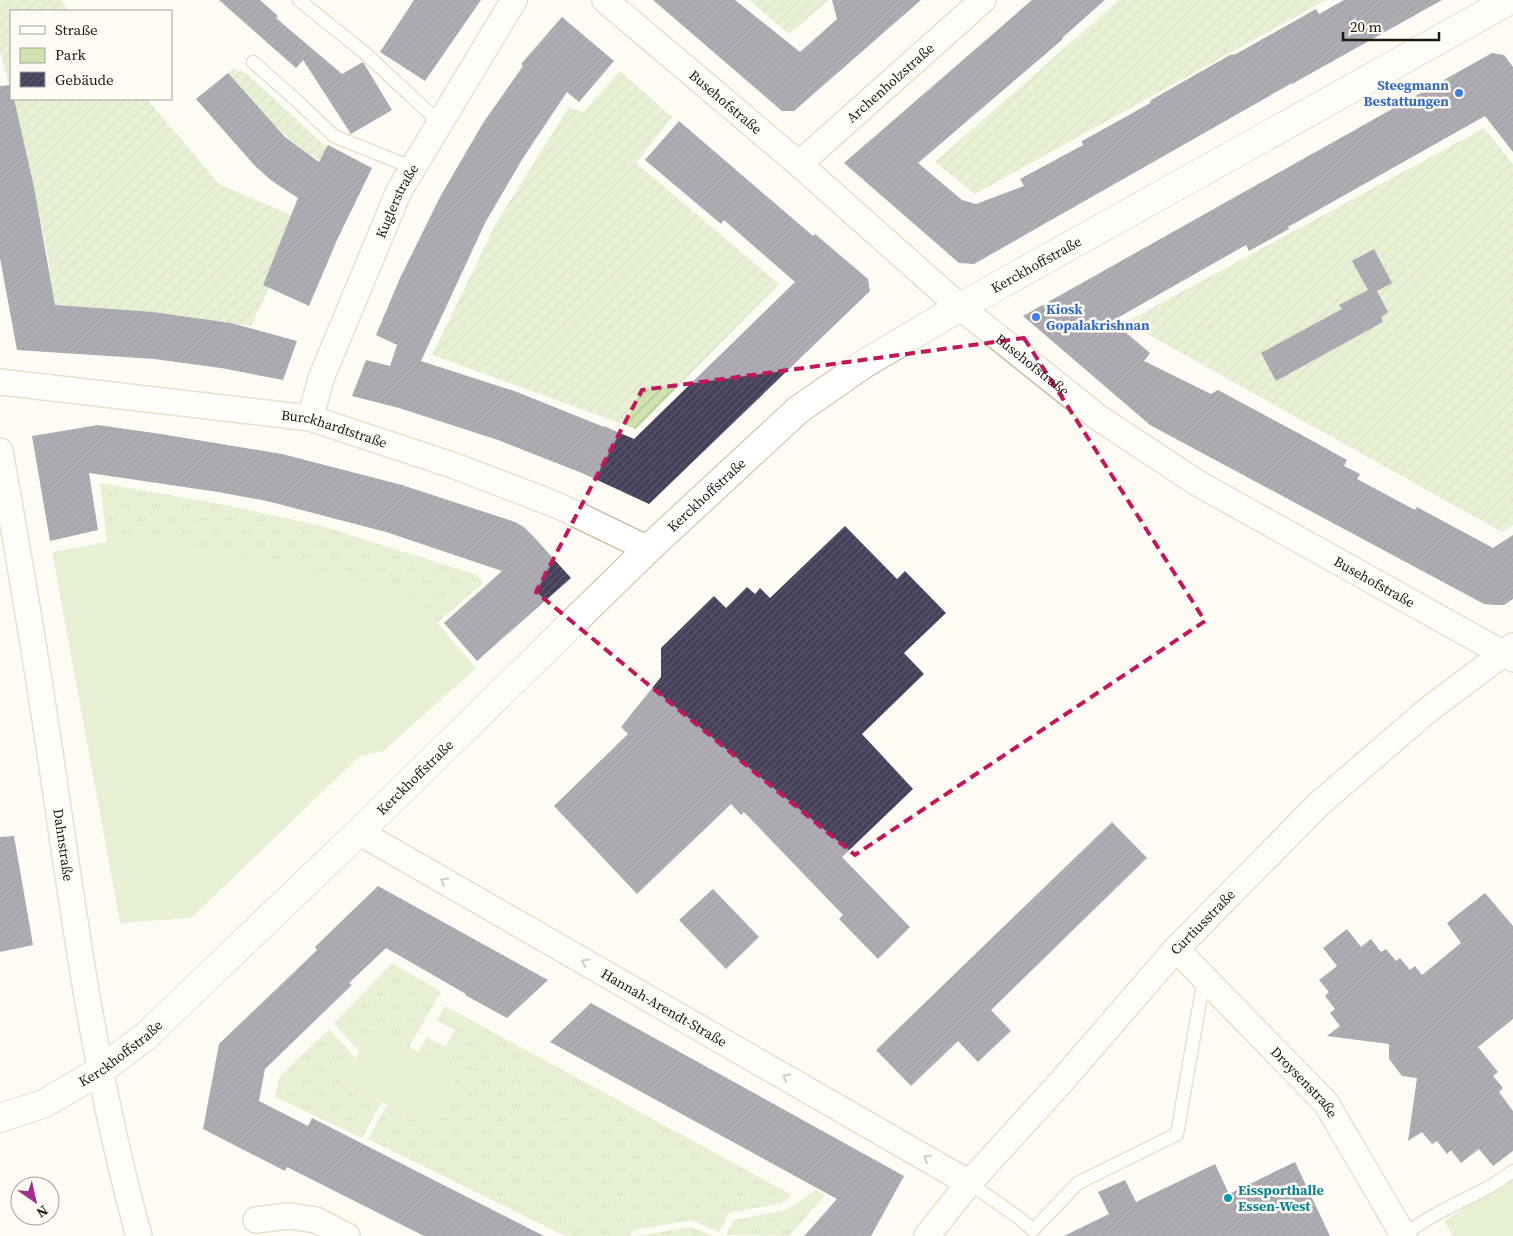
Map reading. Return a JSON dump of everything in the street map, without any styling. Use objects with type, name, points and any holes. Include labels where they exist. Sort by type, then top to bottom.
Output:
[{"type":"street","name":"Kuglerstraße","points":[[310,418],[322,376],[399,191],[514,0]]},
{"type":"street","name":"Busehofstraße","points":[[604,0],[799,164],[960,307],[1098,418],[1199,484],[1509,652]]},
{"type":"street","name":"Archenholzstraße","points":[[799,164],[982,0]]},
{"type":"street","name":"Kerckhoffstraße","points":[[0,1118],[43,1104],[100,1071],[132,1047],[164,1019],[359,832],[648,549],[798,410],[864,364],[960,307],[1509,3]]},
{"type":"street","name":"Burckhardtstraße","points":[[0,382],[310,418],[452,464],[558,504],[648,549]]},
{"type":"street","name":"Dahnstraße","points":[[0,451],[36,656],[85,988],[110,1120],[139,1236]]},
{"type":"street","name":"Curtiusstraße","points":[[927,1236],[969,1183],[1065,1085],[1176,949],[1320,803],[1428,710],[1509,652]]},
{"type":"street","name":"Hannah-Arendt-Straße","points":[[359,832],[969,1183]]},
{"type":"street","name":"Droysenstraße","points":[[1176,949],[1326,1103],[1404,1235]]},
{"type":"street","points":[[256,1220],[288,1216],[316,1220],[347,1236]]},
{"type":"lane","points":[[299,0],[366,54],[440,123]]},
{"type":"lane","points":[[253,62],[334,136],[413,168]]},
{"type":"lane","points":[[969,1183],[1018,1217],[1032,1230],[1078,1183],[1178,1134],[1204,978]]},
{"type":"lane","points":[[1404,1235],[1513,1171]]},
{"type":"highlighted area","points":[[1024,338],[1205,621],[855,855],[536,592],[642,390]]},
{"type":"green space","points":[[0,0],[61,0],[67,10],[10,10],[10,88],[0,51]]},
{"type":"green space","points":[[749,0],[829,0],[789,34]]},
{"type":"green space","points":[[1119,0],[1326,0],[975,194],[935,162]]},
{"type":"green space","points":[[233,69],[246,73],[324,145],[328,145],[320,160],[306,152],[270,121],[228,73]]},
{"type":"green space","points":[[620,71],[672,117],[636,163],[779,284],[636,429],[432,355],[496,223],[569,107],[583,112]]},
{"type":"green space","points":[[13,100],[148,100],[219,184],[291,215],[263,284],[269,288],[251,326],[177,315],[176,317],[131,311],[100,309],[55,310],[48,258]]},
{"type":"green space","points":[[1484,128],[1513,164],[1513,525],[1502,532],[1126,322]]},
{"type":"green space","points":[[100,483],[216,503],[325,527],[477,575],[483,583],[437,623],[476,668],[383,751],[52,552],[107,542]]},
{"type":"green space","points":[[148,536],[410,591],[476,668],[383,751],[360,756],[191,918],[120,923],[52,552]]},
{"type":"green space","points":[[392,963],[441,992],[409,1047],[372,1027],[359,1051],[334,1023]]},
{"type":"green space","points":[[445,1006],[792,1195],[781,1203],[729,1213],[719,1232],[691,1220],[633,1230],[630,1236],[565,1236],[368,1139],[387,1105],[429,1127],[458,1073],[418,1052],[427,1037],[445,1047],[455,1030],[437,1020]]},
{"type":"green space","points":[[372,1027],[458,1073],[429,1127],[343,1081]]},
{"type":"green space","points":[[329,1029],[355,1058],[343,1081],[382,1102],[362,1138],[275,1097],[280,1076]]},
{"type":"green space","points":[[1513,1179],[1513,1236],[1453,1236],[1444,1221]]},
{"type":"green space","points":[[816,1190],[825,1195],[789,1236],[726,1235],[734,1220],[786,1210]]},
{"type":"green space","points":[[691,1227],[712,1236],[637,1236]]},
{"type":"building","points":[[219,0],[260,0],[278,16],[276,18],[342,74],[363,62],[392,110],[351,134],[303,60],[296,68]]},
{"type":"building","points":[[414,0],[481,0],[425,81],[380,52]]},
{"type":"building","points":[[653,0],[735,0],[800,52],[837,19],[832,0],[921,0],[794,111],[782,111]]},
{"type":"building","points":[[1032,0],[1105,0],[1063,39],[918,163],[962,200],[976,204],[1024,186],[1020,179],[1083,145],[1082,141],[1230,55],[1236,54],[1316,9],[1319,14],[1344,0],[1442,0],[974,264],[959,263],[844,163]]},
{"type":"building","points":[[562,17],[614,61],[579,102],[567,92],[523,158],[485,223],[421,361],[517,392],[634,439],[795,282],[724,220],[721,224],[645,160],[679,121],[813,236],[815,234],[868,279],[870,291],[649,504],[582,473],[498,440],[399,408],[352,396],[366,360],[390,366],[397,345],[376,335],[400,278],[440,197],[483,123],[523,66],[521,64]]},
{"type":"building","points":[[1492,53],[1504,55],[1513,67],[1513,152],[1485,116],[1249,251],[1246,245],[1112,321],[1150,353],[1144,361],[1211,394],[1218,390],[1300,434],[1347,460],[1344,466],[1360,474],[1357,479],[1415,510],[1417,507],[1493,548],[1513,535],[1513,599],[1504,605],[1484,604],[1150,425],[1023,316]]},
{"type":"building","points":[[228,73],[285,137],[319,162],[328,145],[372,168],[337,240],[309,306],[263,285],[298,198],[272,181],[255,166],[196,99]]},
{"type":"building","points":[[10,85],[10,100],[14,100],[34,187],[55,305],[153,312],[231,323],[297,341],[283,380],[221,368],[154,359],[17,350],[0,258],[0,86]]},
{"type":"building","points":[[1374,249],[1392,283],[1377,291],[1388,312],[1381,317],[1383,322],[1276,381],[1261,353],[1342,309],[1339,305],[1368,290],[1352,261]]},
{"type":"building","points":[[98,425],[282,454],[402,485],[515,522],[524,527],[534,537],[571,578],[477,661],[444,623],[502,571],[386,532],[267,501],[89,473],[98,530],[50,541],[32,436]]},
{"type":"building","points":[[845,526],[897,579],[905,571],[946,613],[904,653],[924,674],[862,734],[913,789],[842,857],[910,927],[878,959],[839,919],[843,915],[744,812],[741,815],[731,804],[637,894],[554,806],[628,734],[621,727],[661,677],[661,648],[714,596],[726,608],[747,587],[755,594],[760,588],[770,598]]},
{"type":"building","points":[[1112,822],[1147,858],[991,1010],[1011,1031],[978,1062],[958,1041],[911,1086],[876,1050]]},
{"type":"building","points":[[14,836],[33,945],[0,952],[0,837]]},
{"type":"building","points":[[378,886],[548,980],[507,1018],[386,948],[349,983],[352,985],[265,1069],[259,1101],[308,1126],[312,1118],[544,1236],[424,1236],[287,1167],[285,1171],[203,1129],[219,1044],[317,950],[315,947]]},
{"type":"building","points":[[713,889],[759,937],[726,969],[679,920]]},
{"type":"building","points":[[1485,893],[1513,926],[1513,1019],[1478,1047],[1498,1072],[1493,1076],[1503,1088],[1499,1092],[1513,1111],[1513,1151],[1493,1166],[1479,1149],[1461,1163],[1451,1150],[1447,1154],[1437,1141],[1432,1144],[1422,1132],[1408,1141],[1417,1078],[1402,1076],[1389,1059],[1389,1044],[1327,1036],[1340,1026],[1330,1013],[1335,1009],[1325,996],[1329,992],[1319,980],[1337,966],[1323,948],[1347,929],[1361,947],[1371,939],[1381,952],[1386,949],[1396,961],[1400,958],[1410,970],[1415,966],[1422,975],[1461,943],[1447,923]]},
{"type":"building","points":[[591,1003],[904,1176],[871,1236],[804,1236],[837,1199],[550,1042]]},
{"type":"building","name":"Eissporthalle Essen-West","points":[[1295,1162],[1330,1236],[1064,1236],[1109,1214],[1098,1192],[1125,1180],[1136,1202],[1215,1164],[1229,1194]]},
{"type":"place","name":"Steegmann Bestattungen","points":[[1459,93]]},
{"type":"place","name":"Kiosk Gopalakrishnan","points":[[1036,317]]},
{"type":"place","name":"Eissporthalle Essen-West","points":[[1228,1198]]}]
